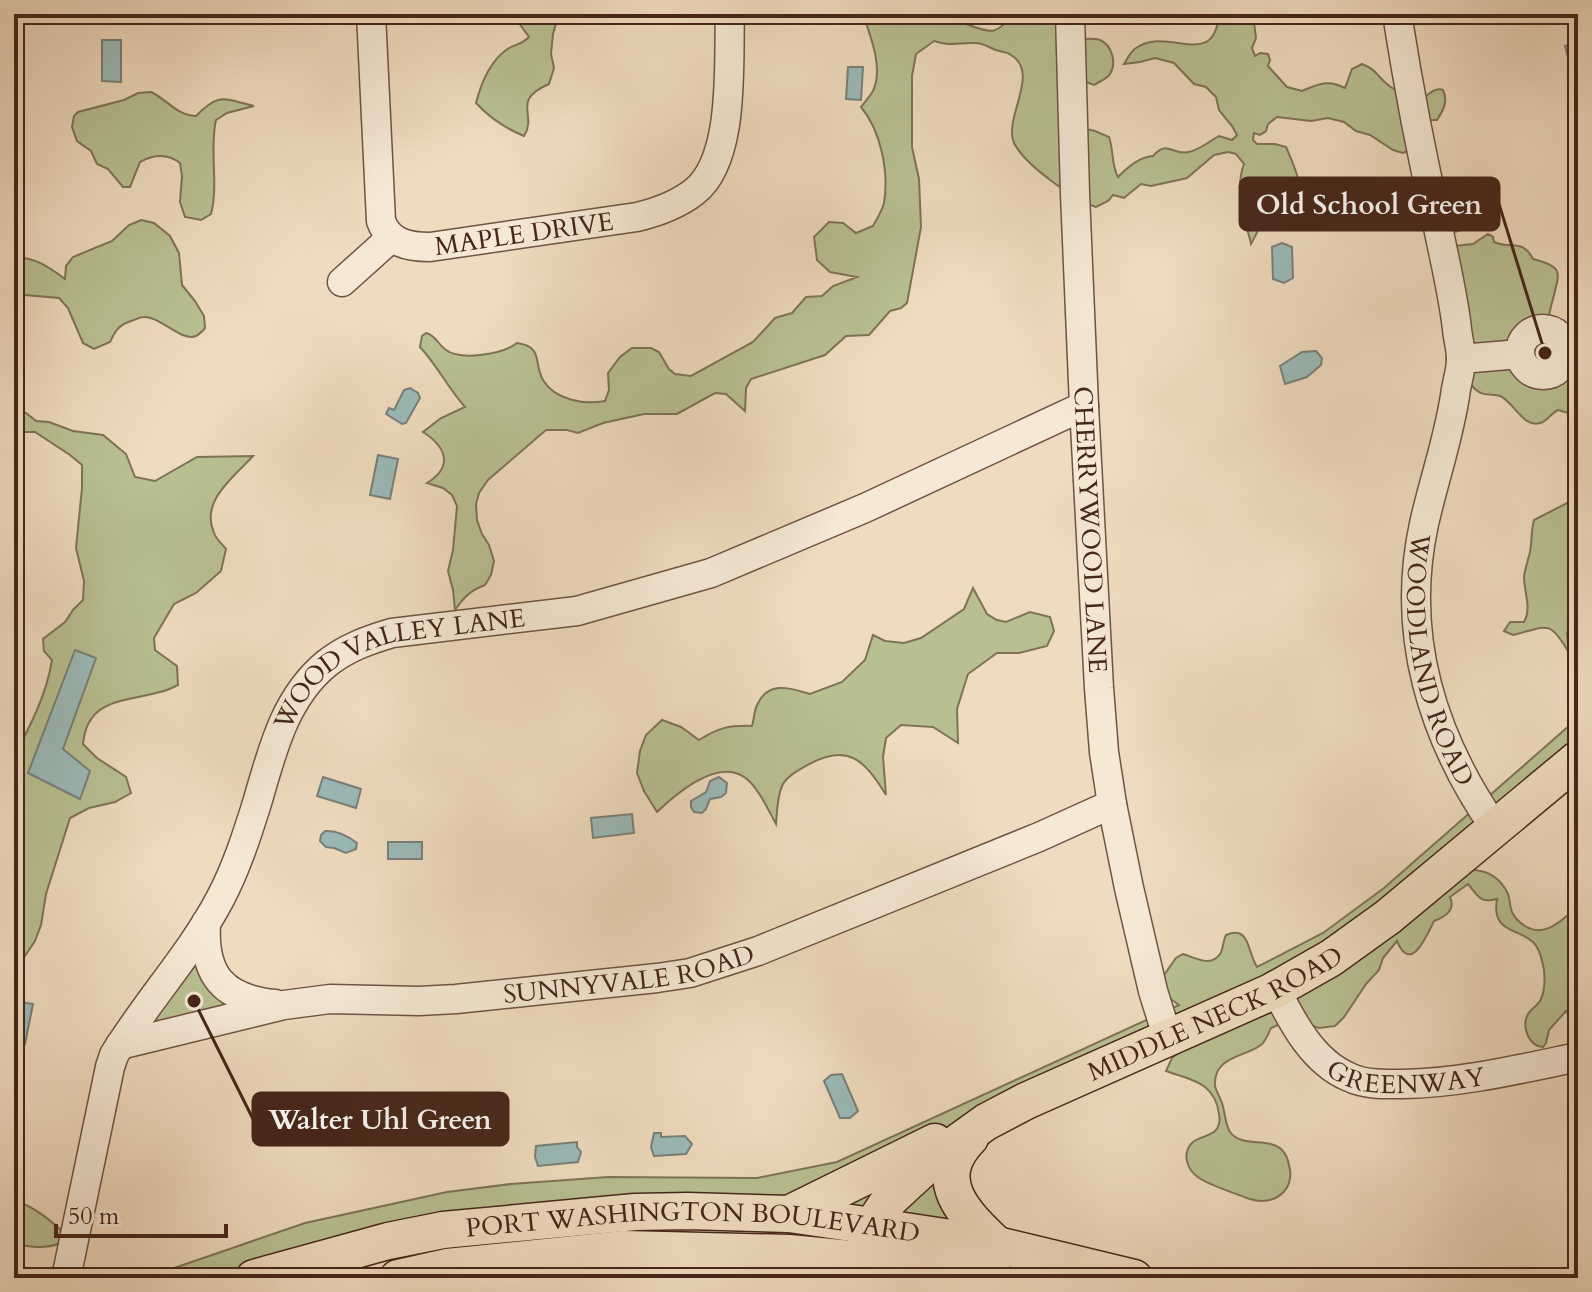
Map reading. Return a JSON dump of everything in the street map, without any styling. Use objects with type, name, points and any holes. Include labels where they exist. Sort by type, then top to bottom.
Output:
[{"type":"main road","name":"MIDDLE NECK ROAD","points":[[863,1255],[890,1199],[908,1181],[986,1122],[1026,1101],[1276,989],[1349,946],[1578,759]]},
{"type":"main road","points":[[789,1214],[917,1150],[986,1122]]},
{"type":"main road","points":[[986,1122],[957,1153],[950,1173],[953,1193],[997,1262]]},
{"type":"main road","name":"PORT WASHINGTON BOULEVARD","points":[[265,1276],[388,1241],[443,1230],[635,1212],[789,1214],[863,1255]]},
{"type":"main road","name":"PORT WASHINGTON BOULEVARD","points":[[398,1278],[517,1269],[624,1249],[997,1262],[1134,1278]]},
{"type":"street","points":[[342,282],[391,238],[384,229],[380,214],[371,14]]},
{"type":"street","name":"MAPLE DRIVE","points":[[391,238],[410,246],[430,247],[637,217],[666,209],[695,191],[713,168],[725,130],[730,14]]},
{"type":"street","name":"CHERRYWOOD LANE","points":[[1070,14],[1084,406],[1104,752],[1112,804],[1153,991],[1168,1039]]},
{"type":"street","name":"WOODLAND ROAD","points":[[1397,14],[1409,88],[1454,303],[1461,359],[1454,407],[1424,526],[1418,562],[1416,615],[1423,666],[1436,717],[1467,784],[1495,828]]},
{"type":"street","points":[[1461,359],[1520,354]]},
{"type":"street","name":"WOOD VALLEY LANE","points":[[66,1278],[110,1067],[120,1045],[206,923],[234,868],[282,725],[311,678],[326,664],[345,651],[392,633],[577,611],[711,573],[865,508],[1084,406]]},
{"type":"street","name":"SUNNYVALE ROAD","points":[[120,1045],[284,1005],[351,998],[456,999],[690,973],[772,945],[1039,837],[1112,804]]},
{"type":"street","points":[[206,923],[207,957],[220,982],[240,997],[284,1005]]},
{"type":"street","name":"GREENWAY","points":[[1276,989],[1293,1022],[1313,1050],[1339,1072],[1359,1081],[1400,1084],[1466,1079],[1570,1062]]},
{"type":"street","points":[[443,1230],[448,1273]]},
{"type":"green space","points":[[517,14],[557,14],[551,54],[554,68],[549,84],[537,90],[528,102],[524,136],[498,122],[476,103],[490,67],[506,50],[529,37]]},
{"type":"green space","points":[[846,14],[917,14],[990,31],[1000,27],[1013,14],[1057,14],[1081,39],[1104,42],[1112,55],[1113,65],[1109,76],[1094,85],[1076,78],[1082,128],[1109,137],[1118,177],[1134,163],[1162,149],[1189,152],[1219,136],[1232,140],[1237,135],[1219,110],[1216,97],[1206,87],[1194,84],[1174,63],[1155,58],[1124,64],[1134,50],[1149,42],[1199,44],[1208,41],[1215,31],[1219,14],[1253,14],[1256,38],[1252,48],[1255,56],[1268,54],[1268,66],[1287,87],[1302,91],[1328,83],[1345,88],[1352,69],[1362,64],[1391,87],[1409,95],[1423,99],[1435,90],[1443,90],[1445,102],[1437,120],[1427,120],[1412,149],[1403,153],[1344,122],[1328,118],[1311,121],[1277,117],[1268,124],[1266,131],[1260,135],[1254,133],[1253,140],[1257,144],[1286,147],[1298,177],[1300,192],[1297,208],[1270,203],[1264,209],[1260,227],[1251,244],[1240,194],[1244,164],[1236,154],[1214,155],[1187,178],[1151,186],[1141,184],[1124,198],[1113,195],[1096,207],[1050,180],[1028,161],[1014,143],[1013,121],[1023,73],[1019,63],[1008,53],[982,44],[934,41],[916,54],[912,76],[912,147],[919,179],[921,227],[907,303],[890,311],[869,335],[846,336],[825,355],[751,379],[746,388],[745,411],[726,394],[715,393],[677,414],[644,414],[603,423],[578,433],[546,430],[488,480],[479,493],[477,520],[494,561],[485,585],[468,594],[455,610],[448,571],[457,506],[452,495],[443,488],[427,483],[441,470],[444,457],[437,444],[423,432],[441,418],[465,407],[420,347],[422,336],[430,334],[446,350],[471,356],[492,353],[517,343],[525,345],[534,352],[543,380],[555,392],[579,401],[605,401],[609,390],[608,373],[620,357],[632,348],[651,348],[659,352],[675,374],[691,376],[753,342],[775,318],[792,313],[806,297],[822,296],[833,286],[857,277],[830,272],[817,260],[814,237],[829,222],[843,223],[856,233],[873,226],[884,203],[882,152],[874,128],[861,107],[876,83],[875,55],[865,20]]},
{"type":"green space","points":[[151,92],[177,110],[196,116],[211,103],[222,99],[254,106],[227,113],[216,120],[213,202],[211,214],[201,220],[185,217],[180,202],[180,163],[160,156],[140,162],[130,187],[123,187],[108,169],[97,164],[91,151],[77,141],[72,127],[78,112],[124,100],[138,93]]},
{"type":"green space","points":[[1448,203],[1462,207],[1466,218],[1461,230],[1452,233],[1455,246],[1473,244],[1488,234],[1494,242],[1521,247],[1533,259],[1555,268],[1558,277],[1548,319],[1529,328],[1520,337],[1511,366],[1534,377],[1578,374],[1578,416],[1558,410],[1536,424],[1524,419],[1500,396],[1482,394],[1471,385],[1443,206]]},
{"type":"green space","points":[[141,220],[154,223],[170,236],[179,253],[182,285],[204,316],[205,328],[196,336],[184,335],[157,320],[142,317],[123,324],[110,342],[94,349],[83,343],[68,308],[59,298],[14,294],[14,258],[35,261],[65,279],[66,266],[73,257],[112,241],[129,225]]},
{"type":"green space","points":[[1543,329],[1559,336],[1566,352],[1559,368],[1543,375],[1527,368],[1520,352],[1527,336]]},
{"type":"green space","points":[[20,412],[36,421],[103,435],[126,454],[135,477],[155,481],[197,457],[253,456],[221,491],[211,511],[214,533],[226,549],[221,571],[196,593],[174,604],[154,638],[155,650],[177,666],[178,685],[110,704],[92,718],[86,729],[83,744],[97,758],[126,777],[131,793],[70,818],[46,894],[41,925],[35,941],[14,972],[14,756],[37,710],[50,672],[52,660],[44,651],[43,639],[65,622],[83,600],[84,581],[76,548],[82,465],[35,432],[14,432],[14,415]]},
{"type":"green space","points":[[1578,500],[1578,533],[1574,534],[1570,554],[1569,601],[1578,615],[1578,637],[1567,633],[1569,653],[1557,634],[1546,628],[1513,635],[1504,631],[1510,622],[1524,622],[1526,617],[1528,606],[1524,577],[1534,520]]},
{"type":"green space","points":[[973,588],[987,614],[997,620],[1006,622],[1030,612],[1050,617],[1054,631],[1047,646],[1019,653],[997,653],[968,674],[957,709],[958,743],[933,727],[901,725],[886,738],[883,757],[886,795],[862,764],[844,755],[833,755],[806,766],[786,780],[779,795],[776,824],[753,785],[738,774],[726,772],[700,779],[657,812],[637,773],[646,735],[662,720],[681,727],[699,740],[724,728],[752,726],[757,705],[767,692],[780,688],[810,694],[842,682],[865,660],[873,635],[885,641],[904,643],[921,638],[964,609]]},
{"type":"green space","points":[[1578,718],[1578,759],[1468,870],[1481,871],[1497,879],[1508,894],[1515,916],[1523,925],[1533,929],[1554,926],[1578,906],[1578,937],[1573,951],[1578,963],[1578,1022],[1572,1020],[1566,1011],[1549,1030],[1543,1047],[1530,1040],[1526,1019],[1540,1001],[1544,986],[1539,951],[1533,942],[1502,924],[1496,910],[1497,899],[1483,899],[1468,884],[1450,897],[1452,906],[1445,915],[1434,921],[1418,949],[1408,954],[1397,941],[1383,958],[1379,970],[1335,1026],[1313,1026],[1305,1013],[1271,1028],[1262,1044],[1232,1058],[1220,1068],[1215,1086],[1230,1132],[1241,1140],[1275,1145],[1287,1159],[1289,1182],[1275,1198],[1259,1201],[1224,1190],[1199,1178],[1189,1166],[1186,1156],[1189,1146],[1195,1140],[1213,1133],[1220,1118],[1217,1103],[1207,1089],[1193,1080],[1166,1071],[1172,1058],[1196,1040],[962,1145],[980,1230],[688,1211],[246,1278],[145,1278],[305,1223],[447,1192],[608,1177],[757,1178],[837,1162],[1179,1005],[1168,997],[1164,975],[1176,958],[1183,954],[1212,960],[1221,952],[1226,935],[1240,934],[1247,941],[1257,967],[1323,933],[1384,888]]},
{"type":"green space","points":[[205,942],[255,1001],[120,1045]]},
{"type":"green space","points":[[14,1200],[44,1216],[70,1239],[42,1247],[14,1243]]},
{"type":"green space","points":[[586,1265],[607,1278],[525,1278],[525,1274]]},
{"type":"water","points":[[102,40],[121,40],[121,82],[102,81]]},
{"type":"water","points":[[1578,43],[1578,83],[1575,84],[1565,46]]},
{"type":"water","points":[[848,67],[863,67],[861,100],[846,99]]},
{"type":"water","points":[[1282,243],[1292,247],[1293,278],[1284,283],[1273,279],[1272,247]]},
{"type":"water","points":[[1316,351],[1322,358],[1321,365],[1307,377],[1285,384],[1280,366],[1302,352]]},
{"type":"water","points":[[410,388],[420,398],[406,423],[402,424],[386,414],[389,408],[394,410],[404,390]]},
{"type":"water","points":[[378,455],[398,459],[390,499],[370,495]]},
{"type":"water","points":[[75,650],[96,658],[63,749],[90,771],[80,799],[28,773]]},
{"type":"water","points":[[323,777],[361,789],[356,808],[317,796]]},
{"type":"water","points":[[719,777],[727,783],[726,793],[710,799],[702,813],[694,812],[691,801],[706,792],[710,781]]},
{"type":"water","points":[[632,814],[634,833],[593,838],[591,818]]},
{"type":"water","points":[[325,831],[350,838],[357,843],[356,849],[346,853],[326,847],[320,841]]},
{"type":"water","points":[[388,842],[422,842],[422,859],[388,859]]},
{"type":"water","points":[[15,1001],[33,1004],[25,1044],[14,1042]]},
{"type":"water","points":[[842,1074],[858,1111],[850,1118],[840,1118],[824,1081],[831,1075]]},
{"type":"water","points":[[654,1133],[661,1133],[661,1137],[685,1136],[692,1144],[686,1154],[654,1156],[651,1147]]},
{"type":"water","points":[[577,1142],[581,1152],[578,1162],[538,1166],[536,1146]]},
{"type":"place","name":"Old School Green","points":[[1545,353]]},
{"type":"place","name":"Walter Uhl Green","points":[[194,1001]]}]
